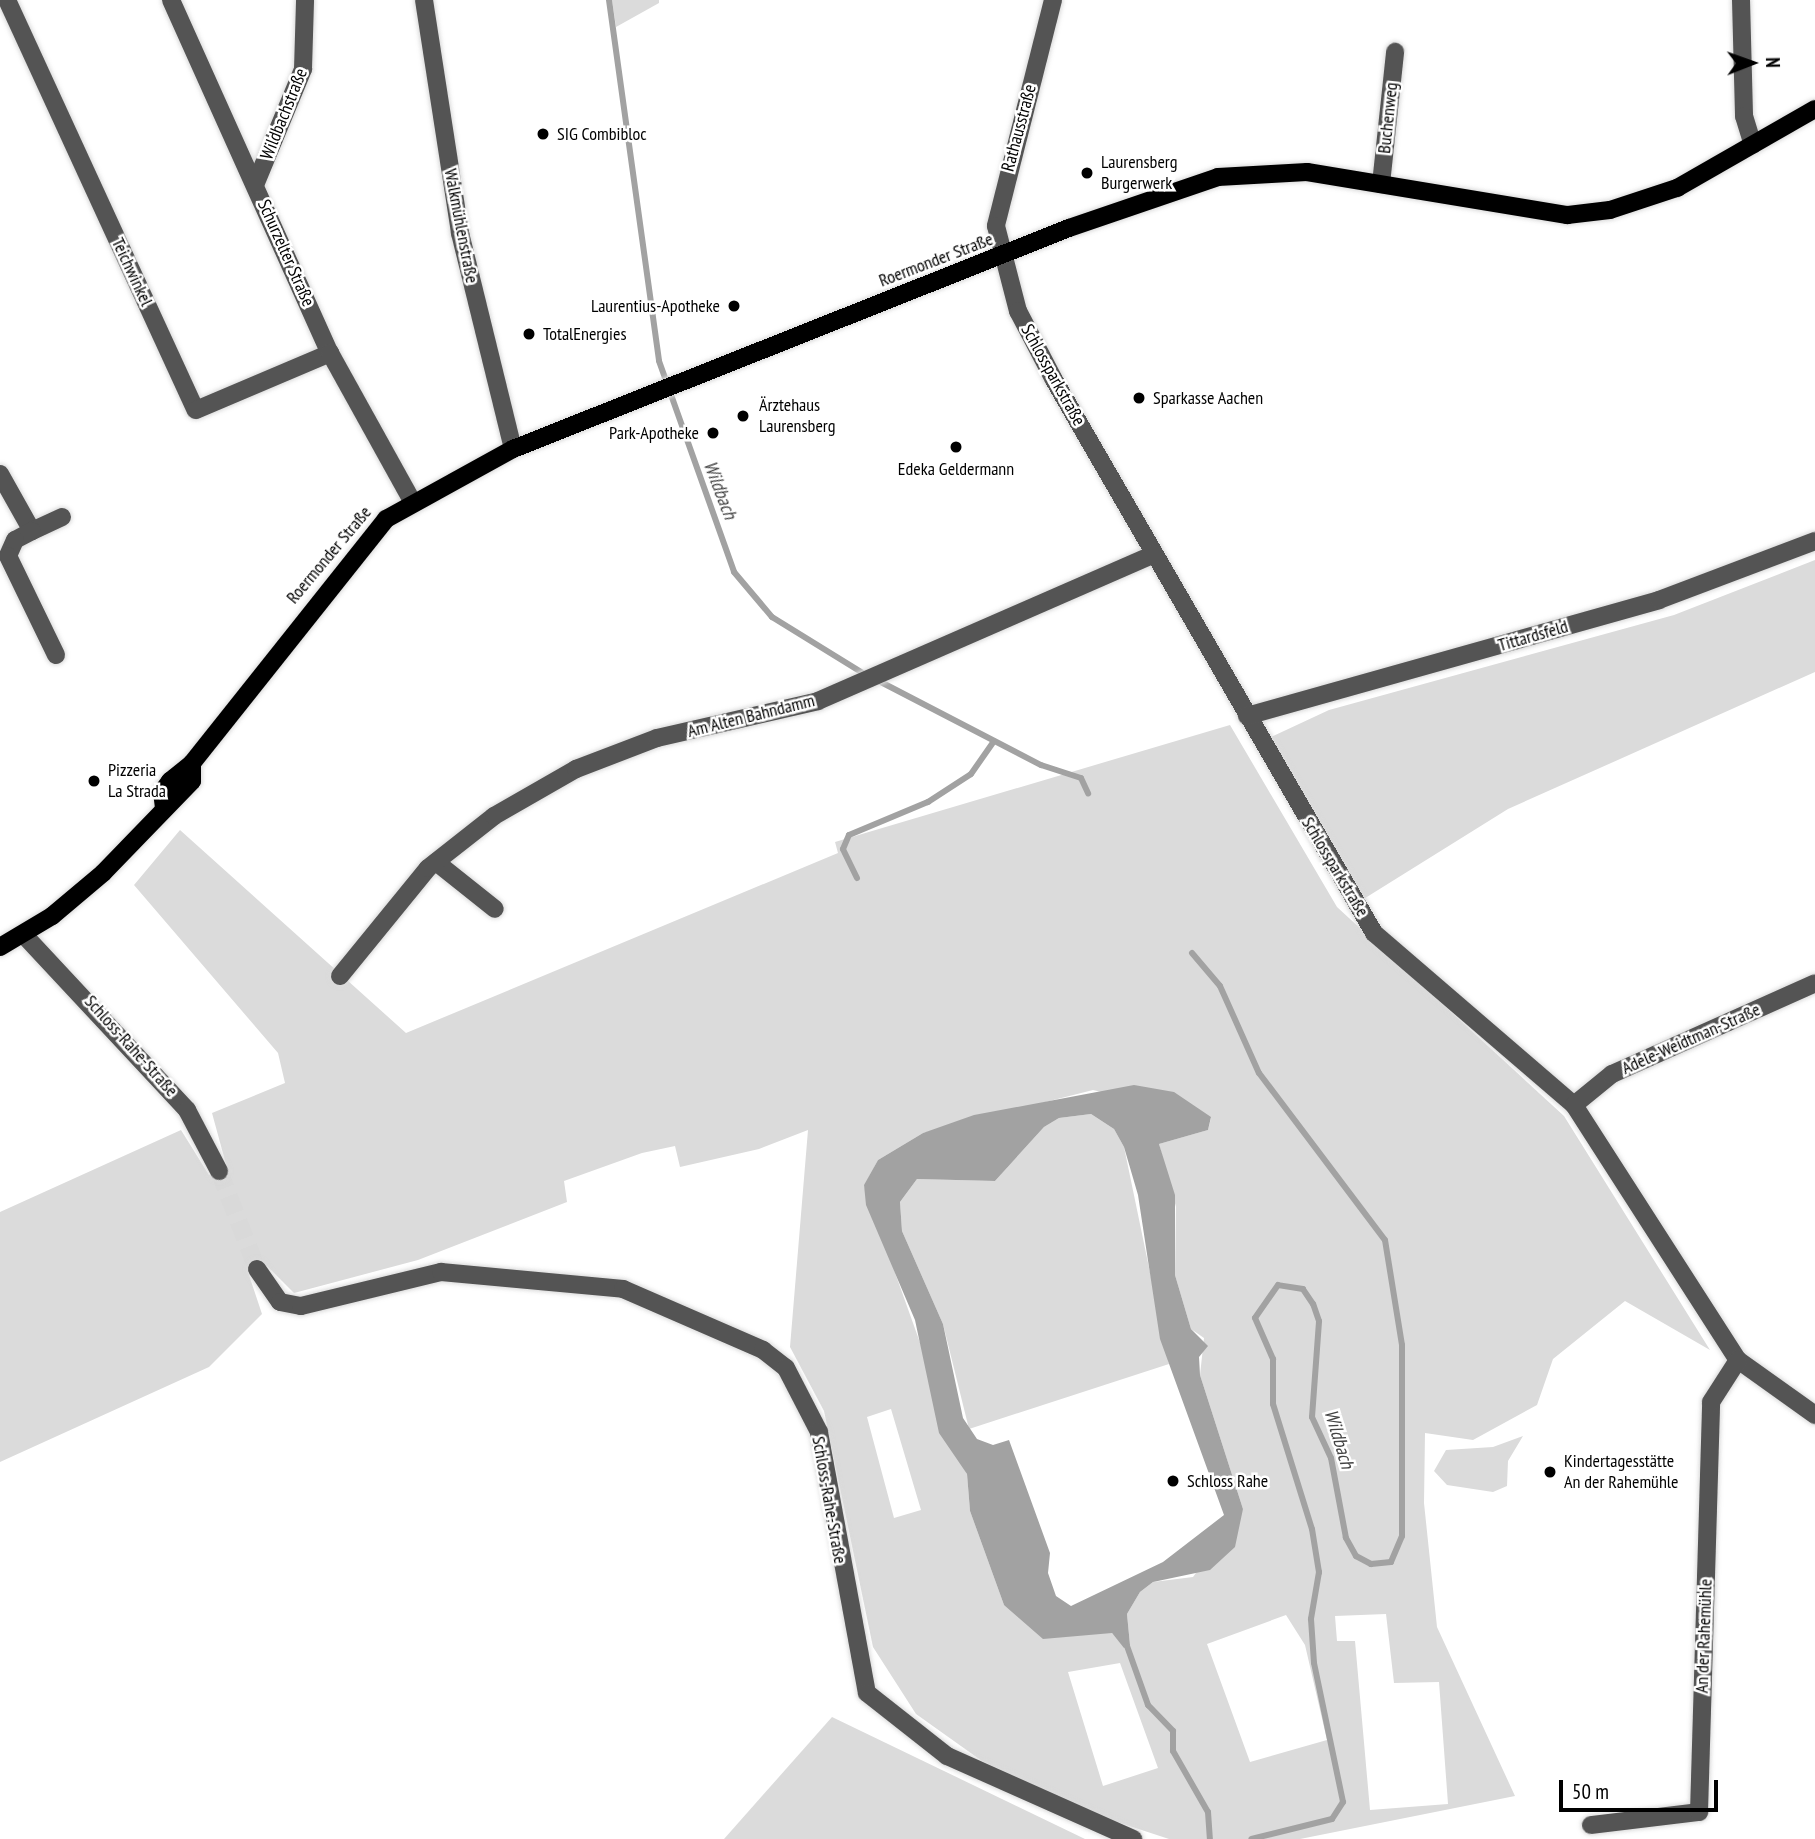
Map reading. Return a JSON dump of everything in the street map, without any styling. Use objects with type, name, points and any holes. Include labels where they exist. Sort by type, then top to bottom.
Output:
[{"type":"main road","name":"Roermonder Straße","points":[[0,947],[24,935],[103,873],[192,781],[192,763],[360,546],[412,501],[513,449],[1003,256],[1218,177],[1307,172],[1567,215],[1610,210],[1677,188],[1815,109]]},
{"type":"street","name":"Teichwinkel","points":[[7,0],[196,410],[330,353]]},
{"type":"street","name":"Schurzelter Straße","points":[[171,0],[330,353],[412,501]]},
{"type":"street","name":"Wildbachstraße","points":[[255,185],[303,69],[305,0]]},
{"type":"street","name":"Walkmühlenstraße","points":[[424,0],[460,233],[513,449]]},
{"type":"street","name":"Rathausstraße","points":[[1003,256],[996,212],[1053,0]]},
{"type":"street","points":[[1741,0],[1744,116],[1753,145]]},
{"type":"street","name":"Buchenweg","points":[[1381,184],[1395,51]]},
{"type":"street","name":"Schlossparkstraße","points":[[1003,256],[1018,311],[1154,554],[1374,933],[1574,1105],[1738,1360],[1815,1415]]},
{"type":"street","points":[[0,474],[32,531]]},
{"type":"street","points":[[57,655],[8,556],[15,540],[62,517]]},
{"type":"street","name":"Tittardsfeld","points":[[1247,716],[1659,600],[1815,541]]},
{"type":"street","name":"Am Alten Bahndamm","points":[[340,976],[436,862],[494,816],[614,752],[838,693],[1154,554]]},
{"type":"street","points":[[436,862],[495,909]]},
{"type":"street","name":"Schloss-Rahe-Straße","points":[[24,935],[162,1080],[204,1137],[219,1171]]},
{"type":"street","name":"Adele-Weidtman-Straße","points":[[1574,1105],[1612,1074],[1815,984]]},
{"type":"street","name":"Schloss-Rahe-Straße","points":[[257,1269],[280,1302],[301,1306],[441,1272],[623,1289],[763,1350],[786,1368],[819,1432],[867,1693],[947,1756],[1133,1839]]},
{"type":"street","name":"An der Rahemühle","points":[[1591,1825],[1699,1812],[1711,1402],[1738,1360]]},
{"type":"shaded area","points":[[612,0],[659,0],[659,3],[616,27]]},
{"type":"shaded area","points":[[1815,560],[1815,672],[1508,809],[1362,900],[1269,738],[1329,710],[1674,615]]},
{"type":"shaded area","points":[[1230,725],[1337,907],[1564,1116],[1710,1350],[1625,1301],[1553,1359],[1537,1405],[1473,1440],[1425,1433],[1424,1503],[1437,1627],[1515,1796],[1300,1839],[1169,1839],[1099,1816],[982,1761],[916,1714],[873,1647],[824,1411],[790,1347],[808,1130],[759,1149],[680,1167],[675,1146],[642,1153],[564,1181],[567,1202],[418,1260],[294,1293],[267,1266],[248,1272],[262,1314],[209,1367],[0,1462],[0,1212],[181,1130],[209,1175],[227,1168],[212,1113],[285,1083],[278,1053],[134,885],[180,830],[406,1033],[838,853],[835,842]],"holes":[[[1093,1090],[1211,1118],[1208,1130],[1159,1144],[1176,1207],[1175,1275],[1191,1329],[1204,1338],[1200,1375],[1243,1509],[1193,1577],[1153,1582],[1140,1592],[1127,1614],[1130,1645],[1124,1647],[1112,1633],[1004,1605],[970,1511],[967,1474],[864,1186],[878,1160],[923,1133]],[[891,1409],[921,1510],[894,1518],[867,1417]],[[1386,1614],[1394,1683],[1439,1682],[1448,1804],[1370,1810],[1355,1641],[1337,1641],[1335,1616]],[[1286,1615],[1305,1645],[1327,1740],[1250,1762],[1207,1644]],[[1120,1663],[1158,1768],[1103,1786],[1068,1672]]]},
{"type":"shaded area","points":[[1134,1085],[1174,1092],[1211,1117],[1208,1130],[1159,1144],[1175,1195],[1175,1275],[1191,1329],[1208,1346],[1199,1357],[1200,1375],[1243,1509],[1235,1547],[1210,1570],[1153,1582],[1140,1592],[1127,1614],[1130,1645],[1124,1648],[1112,1633],[1043,1639],[1004,1605],[970,1511],[967,1474],[939,1433],[915,1320],[866,1205],[864,1185],[878,1160],[923,1133],[974,1115]],"holes":[[[1091,1114],[1114,1129],[1124,1147],[1138,1195],[1160,1339],[1224,1515],[1163,1562],[1071,1606],[1056,1596],[1048,1573],[1050,1553],[1009,1440],[993,1445],[977,1439],[963,1418],[943,1324],[902,1231],[900,1202],[917,1179],[995,1181],[1044,1127],[1059,1118]]]},
{"type":"shaded area","points":[[1091,1114],[1114,1129],[1124,1147],[1169,1364],[969,1429],[943,1324],[902,1231],[900,1202],[917,1179],[995,1181],[1044,1127],[1059,1118]]},
{"type":"shaded area","points":[[1523,1436],[1508,1461],[1507,1486],[1493,1492],[1447,1485],[1434,1471],[1446,1450],[1493,1447]]},
{"type":"shaded area","points":[[832,1717],[1085,1839],[724,1839]]},
{"type":"waterway","name":"Wildbach","points":[[609,0],[659,361],[734,572],[772,617],[866,675]]},
{"type":"waterway","name":"Wildbach","points":[[875,679],[1041,765],[1081,778],[1088,793]]},
{"type":"waterway","points":[[857,878],[843,849],[849,835],[928,802],[971,774],[994,741]]},
{"type":"waterway","name":"Wildbach","points":[[1192,953],[1220,986],[1259,1073],[1385,1240],[1402,1345],[1402,1536],[1391,1562],[1371,1564],[1356,1556],[1346,1538],[1331,1458],[1312,1417],[1319,1321],[1313,1304],[1303,1289],[1278,1285],[1255,1318],[1273,1359],[1273,1404],[1312,1529],[1319,1572],[1311,1619],[1314,1663],[1343,1802],[1332,1819],[1251,1839]]},
{"type":"waterway","points":[[1127,1646],[1148,1705],[1173,1731],[1173,1751],[1208,1812],[1210,1839]]},
{"type":"tunnel","points":[[219,1171],[257,1269]]},
{"type":"place","name":"SIG Combibloc","points":[[543,134]]},
{"type":"place","name":"Laurensberg Burgerwerk","points":[[1087,173]]},
{"type":"place","name":"Laurentius-Apotheke","points":[[734,306]]},
{"type":"place","name":"TotalEnergies","points":[[529,334]]},
{"type":"place","name":"Sparkasse Aachen","points":[[1139,398]]},
{"type":"place","name":"Ärztehaus Laurensberg","points":[[743,416]]},
{"type":"place","name":"Park-Apotheke","points":[[713,433]]},
{"type":"place","name":"Edeka Geldermann","points":[[956,447]]},
{"type":"place","name":"Pizzeria La Strada","points":[[94,781]]},
{"type":"place","name":"Kindertagesstätte An der Rahemühle","points":[[1550,1472]]},
{"type":"place","name":"Schloss Rahe","points":[[1173,1481]]}]
